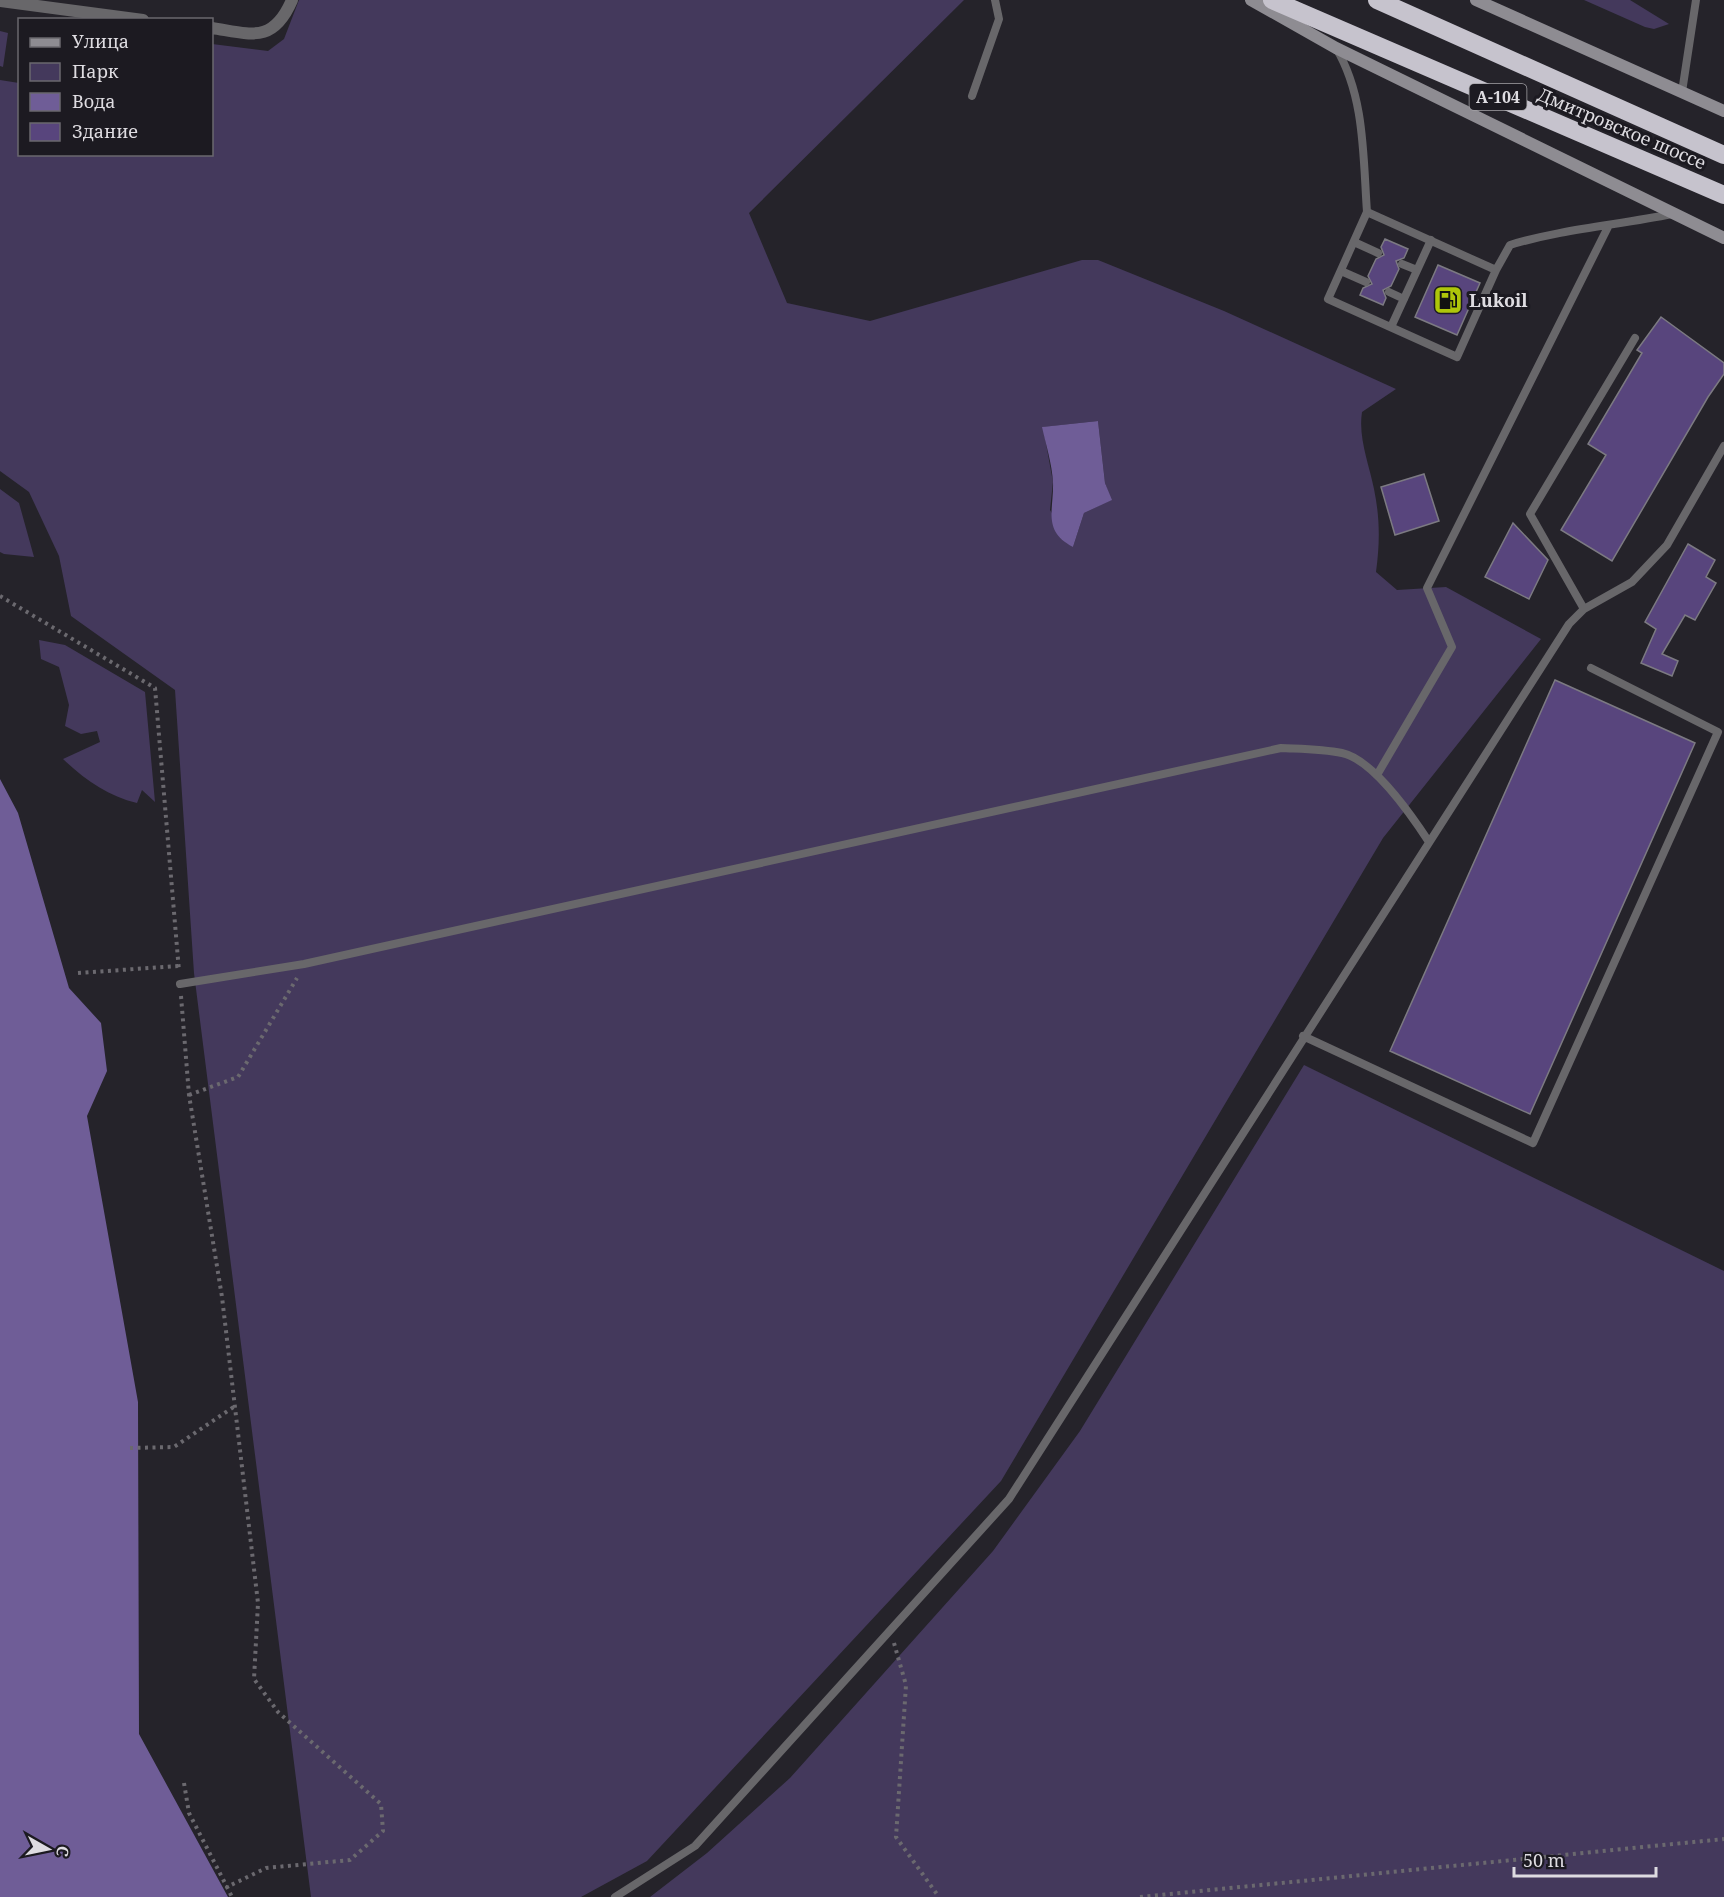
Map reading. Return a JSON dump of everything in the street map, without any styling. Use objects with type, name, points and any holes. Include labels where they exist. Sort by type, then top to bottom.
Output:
[{"type":"highway","name":"Дмитровское шоссе","points":[[1272,0],[1724,195]]},
{"type":"highway","name":"Дмитровское шоссе","points":[[1377,0],[1724,155]]},
{"type":"main road","points":[[1251,0],[1336,48],[1494,123],[1724,238]]},
{"type":"main road","points":[[1476,0],[1724,111]]},
{"type":"street","points":[[213,28],[255,34],[272,30],[284,18],[292,0]]},
{"type":"street","points":[[0,1],[128,18]]},
{"type":"lane","points":[[972,96],[999,19],[995,0]]},
{"type":"lane","points":[[1682,92],[1696,0]]},
{"type":"lane","points":[[1336,48],[1349,69],[1359,118],[1367,212],[1328,299],[1457,357],[1496,270],[1510,245],[1548,233],[1608,227],[1672,214]]},
{"type":"lane","points":[[1367,212],[1496,270]]},
{"type":"lane","points":[[1377,775],[1452,647],[1427,588],[1608,227]]},
{"type":"lane","points":[[1391,327],[1431,240]]},
{"type":"lane","points":[[1354,242],[1378,253]]},
{"type":"lane","points":[[1401,264],[1417,270]]},
{"type":"lane","points":[[1341,271],[1366,282]]},
{"type":"lane","points":[[1389,292],[1404,299]]},
{"type":"lane","points":[[1584,609],[1530,514],[1635,338]]},
{"type":"lane","points":[[615,1897],[695,1846],[1009,1499],[1569,624],[1584,609],[1632,582],[1667,545],[1724,446]]},
{"type":"lane","points":[[1304,1036],[1533,1143],[1718,732],[1591,668]]},
{"type":"lane","points":[[180,984],[304,964],[1281,748],[1344,753],[1377,775],[1407,809],[1429,842]]},
{"type":"path","points":[[0,596],[155,688],[189,1095],[222,1297],[258,1603],[254,1679],[278,1712],[381,1804],[383,1831],[350,1860],[266,1868],[227,1887]]},
{"type":"path","points":[[189,1095],[238,1077],[304,964]]},
{"type":"path","points":[[78,973],[178,966]]},
{"type":"path","points":[[130,1448],[174,1447],[235,1406]]},
{"type":"path","points":[[891,1631],[906,1684],[896,1837],[939,1897]]},
{"type":"path","points":[[184,1783],[189,1813],[232,1897]]},
{"type":"path","points":[[1140,1897],[1724,1839]]},
{"type":"green space","points":[[299,0],[964,0],[749,213],[787,303],[870,321],[1082,260],[1098,260],[1224,311],[1396,389],[1362,412],[1361,431],[1374,489],[1378,520],[1379,541],[1376,572],[1397,590],[1446,587],[1541,639],[1383,838],[1001,1481],[647,1861],[581,1897],[311,1897],[194,973],[175,690],[71,616],[59,556],[29,492],[0,471],[0,80],[18,83],[18,156],[213,156],[213,44],[268,51],[284,39]],"holes":[[[1098,421],[1105,483],[1111,500],[1084,513],[1073,547],[1050,510],[1053,482],[1043,427]]]},
{"type":"green space","points":[[1584,0],[1630,0],[1669,24],[1654,29],[1645,27]]},
{"type":"green space","points":[[0,31],[8,33],[3,67],[0,66]]},
{"type":"green space","points":[[0,489],[19,503],[34,557],[0,552]]},
{"type":"green space","points":[[39,640],[65,645],[145,692],[155,802],[142,790],[137,803],[107,792],[80,774],[63,759],[100,742],[97,731],[81,734],[65,726],[69,705],[59,667],[41,659]]},
{"type":"green space","points":[[1304,1065],[1724,1271],[1724,1897],[650,1897],[707,1853],[790,1778],[993,1551],[1080,1431]]},
{"type":"water","points":[[1098,421],[1105,483],[1112,500],[1084,513],[1073,547],[1063,541],[1053,527],[1052,475],[1042,427]]},
{"type":"water","points":[[0,779],[18,813],[69,988],[101,1023],[107,1071],[87,1116],[138,1402],[139,1734],[228,1897],[0,1897]]},
{"type":"building","points":[[1385,239],[1408,249],[1404,258],[1396,261],[1399,269],[1391,286],[1383,290],[1386,298],[1383,305],[1360,295],[1363,288],[1372,284],[1368,276],[1376,259],[1384,255],[1381,247]]},
{"type":"building","name":"Lukoil","points":[[1438,265],[1480,283],[1457,335],[1415,317]]},
{"type":"building","points":[[1661,317],[1724,363],[1724,374],[1708,397],[1612,561],[1561,530],[1606,455],[1588,444],[1642,353],[1637,350]]},
{"type":"building","points":[[1424,474],[1439,521],[1395,535],[1381,487]]},
{"type":"building","points":[[1513,523],[1548,560],[1529,599],[1485,577]]},
{"type":"building","points":[[1688,544],[1715,560],[1706,577],[1716,583],[1695,620],[1685,615],[1662,654],[1678,661],[1672,676],[1641,663],[1656,629],[1645,622]]},
{"type":"building","points":[[1555,680],[1695,743],[1530,1114],[1390,1051]]},
{"type":"place","name":"Lukoil","points":[[1448,300]]}]
